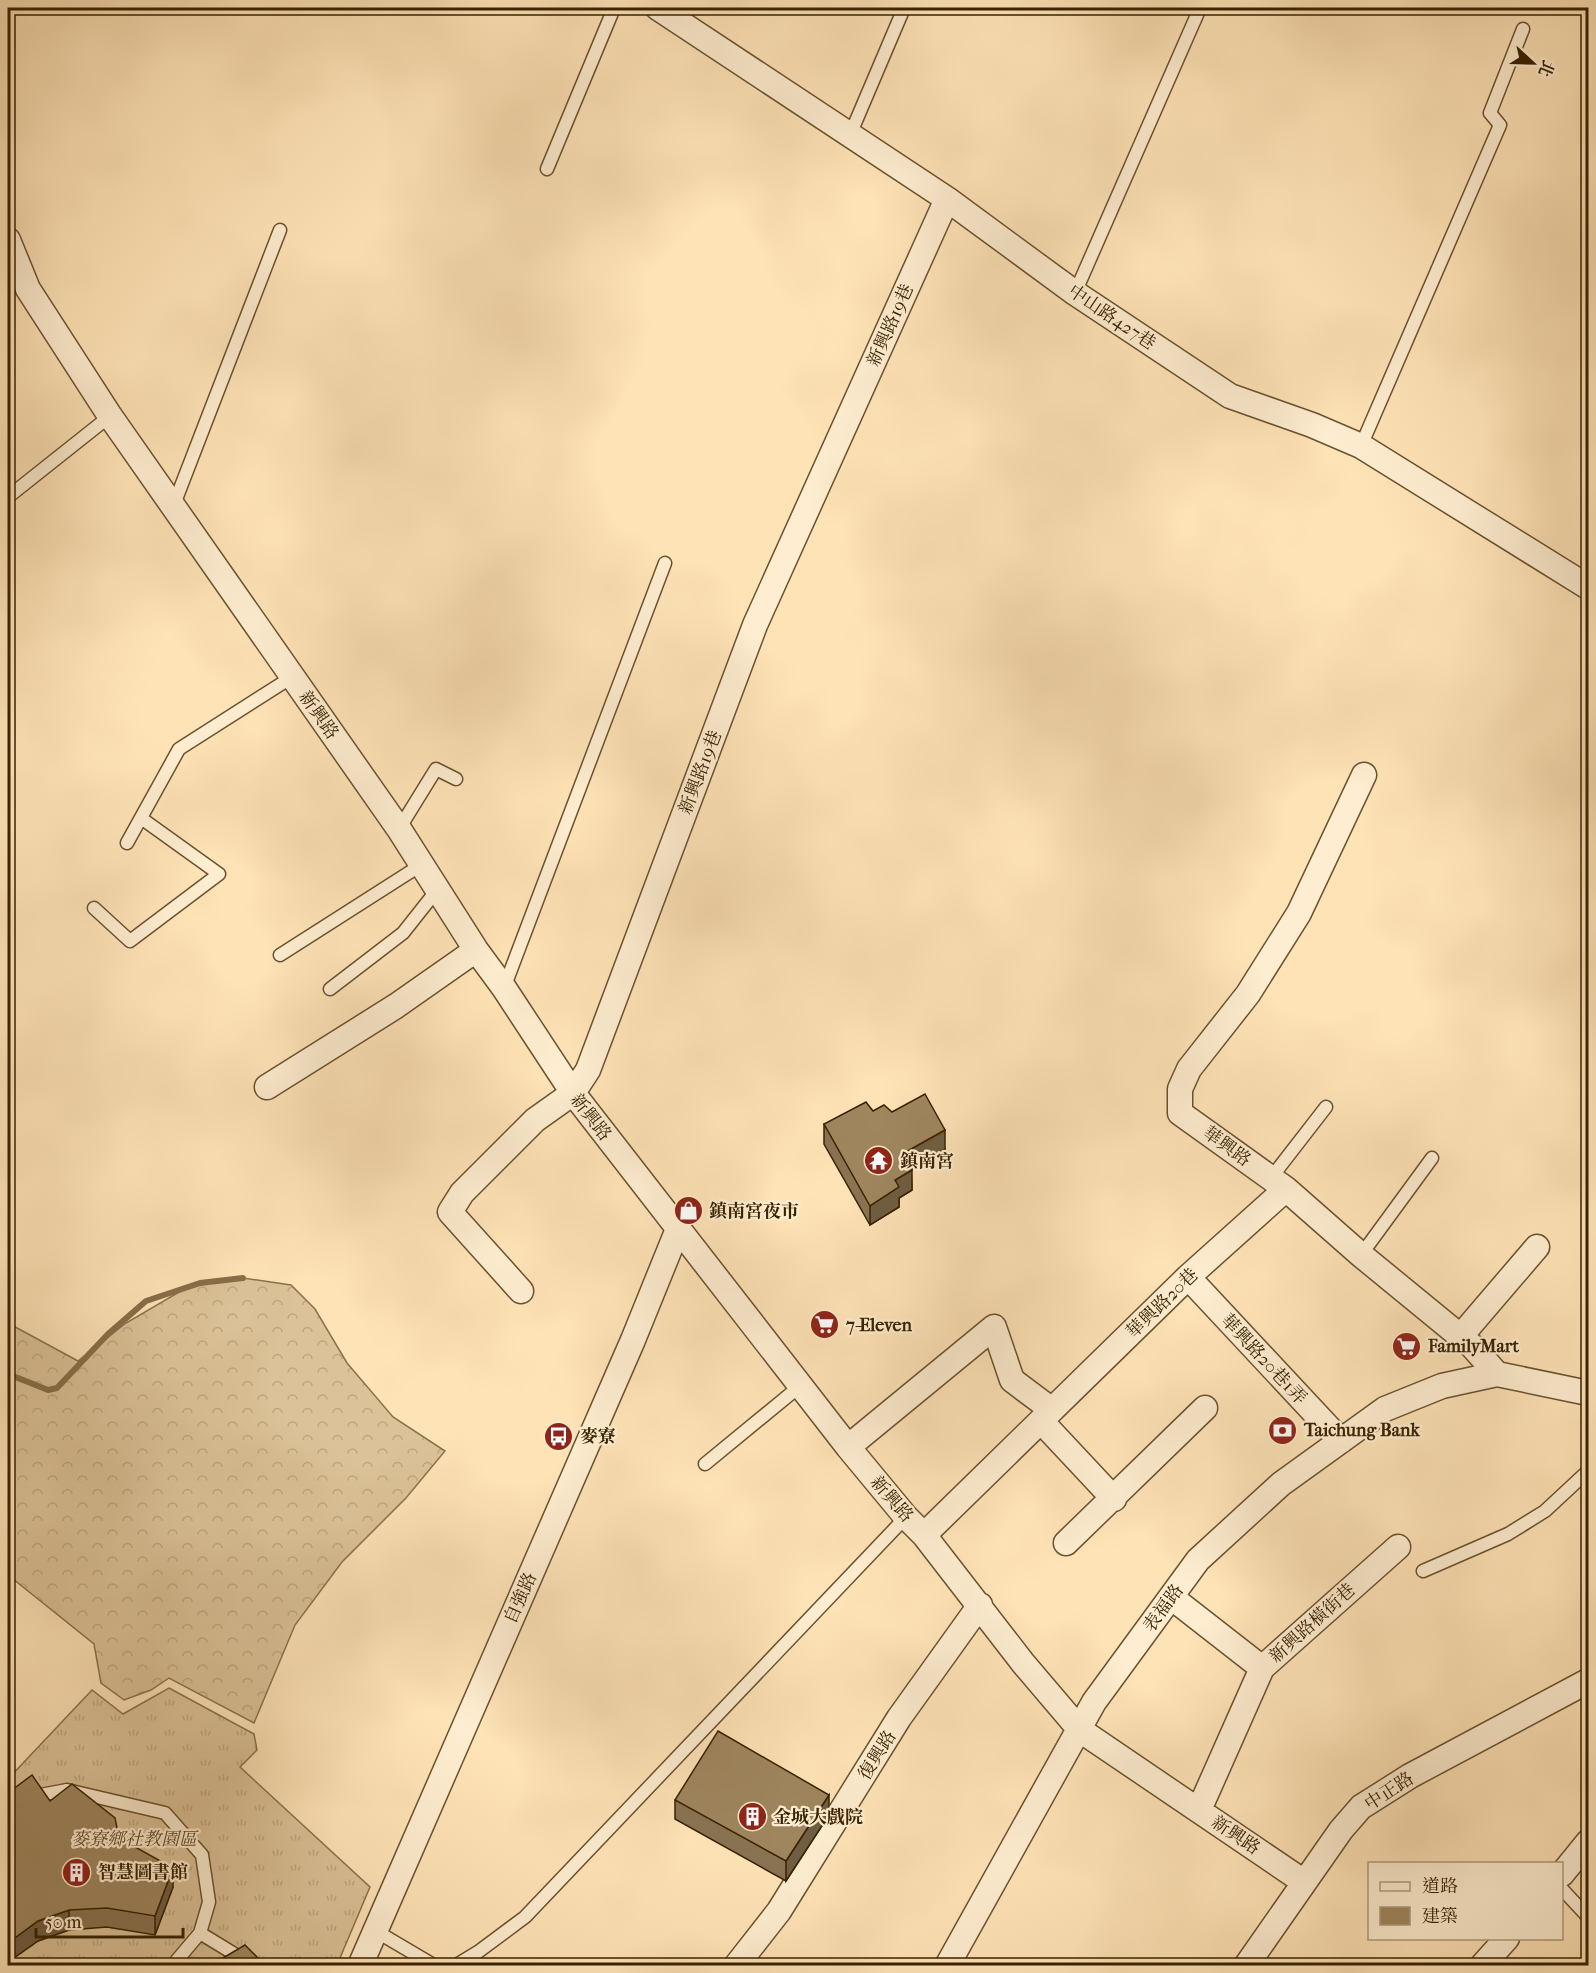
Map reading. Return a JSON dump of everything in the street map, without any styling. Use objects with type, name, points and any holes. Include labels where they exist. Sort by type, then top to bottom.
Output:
[{"type":"street","name":"中山路427巷","points":[[658,8],[947,200],[1075,293],[1230,396],[1312,425],[1361,447],[1588,587]]},
{"type":"street","name":"新興路19巷","points":[[521,1291],[450,1212],[462,1192],[535,1119],[573,1093],[588,1070],[754,625],[947,200]]},
{"type":"street","name":"新興路","points":[[8,240],[28,289],[110,416],[399,829],[476,950],[504,988],[573,1093],[848,1448],[924,1535],[1023,1663],[1080,1730],[1304,1882]]},
{"type":"street","name":"華興路","points":[[1364,775],[1299,913],[1248,994],[1189,1069],[1180,1089],[1180,1113],[1278,1183],[1472,1346],[1497,1374]]},
{"type":"street","points":[[267,1087],[396,1006],[476,950]]},
{"type":"street","name":"華興路20巷","points":[[924,1535],[1188,1277],[1278,1183]]},
{"type":"street","name":"自強路","points":[[367,1962],[374,1930],[633,1340],[678,1229]]},
{"type":"street","points":[[1461,1337],[1536,1247]]},
{"type":"street","name":"華興路20巷1弄","points":[[1188,1277],[1341,1441]]},
{"type":"street","points":[[848,1448],[994,1327],[1012,1380],[1047,1415],[1114,1498]]},
{"type":"street","points":[[1497,1374],[1588,1392]]},
{"type":"street","name":"表福路","points":[[947,1965],[1094,1702],[1198,1560],[1281,1484],[1385,1409],[1442,1386],[1497,1374]]},
{"type":"street","points":[[1066,1544],[1205,1408]]},
{"type":"street","name":"新興路橫街巷","points":[[1199,1810],[1262,1668],[1398,1547]]},
{"type":"street","points":[[1171,1597],[1262,1668]]},
{"type":"street","name":"復興路","points":[[736,1965],[779,1911],[899,1718],[980,1605]]},
{"type":"street","name":"中正路","points":[[1246,1965],[1341,1830],[1361,1807],[1410,1776],[1588,1681]]},
{"type":"street","points":[[1563,1873],[1588,1842]]},
{"type":"street","points":[[1482,1965],[1505,1940]]},
{"type":"lane","points":[[547,170],[614,8]]},
{"type":"lane","points":[[850,135],[904,8]]},
{"type":"lane","points":[[1075,293],[1200,8]]},
{"type":"lane","points":[[1361,447],[1500,124],[1490,112],[1523,29]]},
{"type":"lane","points":[[173,507],[280,230]]},
{"type":"lane","points":[[8,497],[110,416]]},
{"type":"lane","points":[[504,988],[665,563]]},
{"type":"lane","points":[[127,843],[178,749],[292,677]]},
{"type":"lane","points":[[399,829],[436,769],[456,779]]},
{"type":"lane","points":[[94,908],[130,940],[219,874],[141,818]]},
{"type":"lane","points":[[280,955],[421,865]]},
{"type":"lane","points":[[330,989],[402,933],[437,890]]},
{"type":"lane","points":[[1278,1183],[1326,1107]]},
{"type":"lane","points":[[1361,1255],[1432,1158]]},
{"type":"lane","points":[[705,1464],[800,1386]]},
{"type":"lane","points":[[1424,1571],[1508,1534],[1545,1511],[1588,1471]]},
{"type":"lane","points":[[455,1965],[478,1952],[525,1917],[906,1517]]},
{"type":"lane","points":[[28,1798],[67,1790],[165,1813],[201,1855],[209,1902],[200,1933],[172,1965]]},
{"type":"lane","points":[[1563,1890],[1588,1917]]},
{"type":"lane","points":[[374,1930],[435,1965]]},
{"type":"lane","points":[[200,1933],[254,1965]]},
{"type":"green space","points":[[243,1278],[291,1285],[315,1309],[347,1363],[393,1417],[445,1451],[406,1498],[342,1562],[295,1625],[254,1723],[169,1678],[151,1690],[124,1700],[101,1683],[94,1644],[8,1575],[8,1323],[78,1361],[126,1323],[191,1285]]},
{"type":"green space","name":"麥寮鄉社教園區","points":[[169,1688],[254,1734],[257,1750],[240,1767],[370,1887],[337,1965],[8,1965],[8,1779],[92,1690],[123,1714]]},
{"type":"building","name":"鎮南宮","points":[[925,1094],[945,1130],[902,1154],[912,1170],[895,1180],[899,1187],[870,1206],[824,1124],[866,1102],[873,1111],[884,1105],[892,1112]]},
{"type":"building","name":"金城大戲院","points":[[718,1731],[829,1795],[786,1861],[675,1800]]},
{"type":"building","name":"智慧圖書館","points":[[32,1775],[50,1801],[72,1784],[115,1818],[119,1838],[173,1868],[155,1916],[107,1908],[69,1910],[38,1921],[8,1943],[8,1793]]},
{"type":"building","points":[[245,1945],[265,1965],[211,1965]]},
{"type":"waterway","points":[[8,1374],[48,1390],[57,1388],[108,1334],[146,1301],[200,1283],[243,1278]]},
{"type":"place","name":"鎮南宮","points":[[879,1161]]},
{"type":"place","name":"鎮南宮夜市","points":[[688,1211]]},
{"type":"place","name":"7-Eleven","points":[[825,1325]]},
{"type":"place","name":"FamilyMart","points":[[1407,1346]]},
{"type":"place","name":"Taichung Bank","points":[[1283,1430]]},
{"type":"place","name":"麥寮","points":[[559,1436]]},
{"type":"place","name":"金城大戲院","points":[[752,1817]]},
{"type":"place","name":"智慧圖書館","points":[[77,1872]]}]
